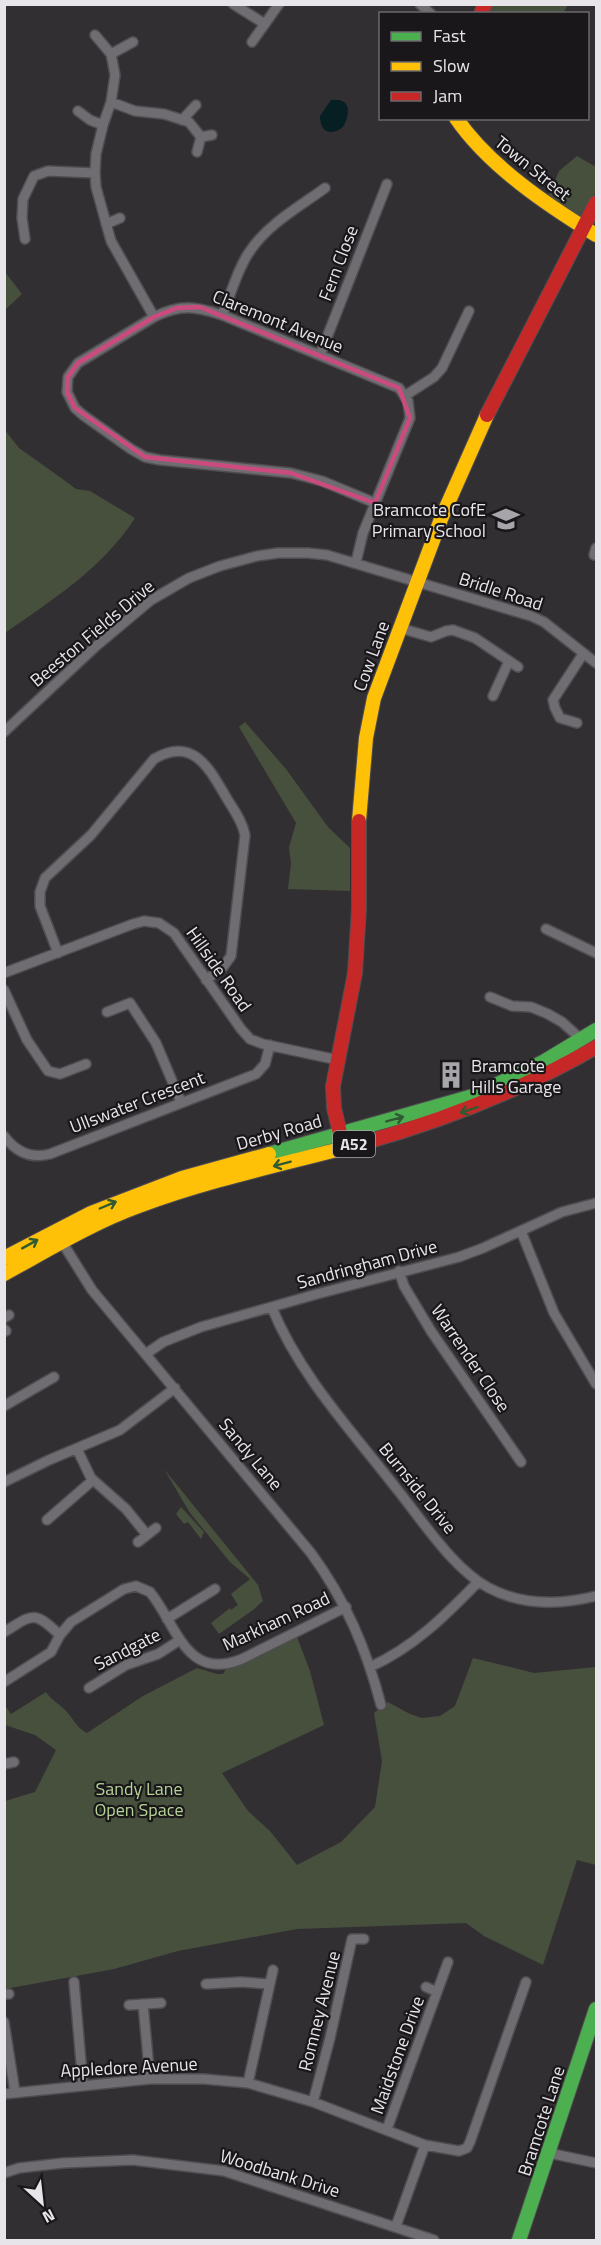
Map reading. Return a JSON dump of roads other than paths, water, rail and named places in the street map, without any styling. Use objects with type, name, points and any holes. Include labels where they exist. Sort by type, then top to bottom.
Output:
[{"type":"main road","name":"Town Street","points":[[457,120],[465,131],[496,162],[550,206],[597,235]]},
{"type":"main road","name":"Cow Lane","points":[[340,1133],[333,1095],[355,973],[359,908],[359,810],[366,738],[374,698],[441,519],[482,424],[597,203]]},
{"type":"main road","name":"Derby Road","points":[[4,1258],[55,1230],[136,1194],[182,1178],[473,1095],[522,1073],[597,1030]]},
{"type":"main road","name":"Derby Road","points":[[4,1274],[137,1206],[477,1108],[549,1076],[597,1047]]},
{"type":"main road","name":"Bramcote Lane","points":[[519,2241],[596,2012]]},
{"type":"street","points":[[233,4],[265,24]]},
{"type":"street","points":[[252,42],[279,4]]},
{"type":"street","points":[[95,35],[111,54],[115,75],[111,102],[96,154],[95,173],[106,224],[114,248],[154,317]]},
{"type":"street","points":[[111,54],[133,42]]},
{"type":"street","points":[[111,102],[135,111],[164,114],[189,122],[201,137]]},
{"type":"street","points":[[182,120],[196,105]]},
{"type":"street","points":[[78,111],[90,120],[103,125]]},
{"type":"street","points":[[201,137],[212,135]]},
{"type":"street","points":[[197,152],[201,137]]},
{"type":"street","points":[[26,169],[34,176]]},
{"type":"street","points":[[25,239],[21,218],[23,199],[34,176],[48,171],[95,173]]},
{"type":"street","name":"Fern Close","points":[[320,355],[387,184]]},
{"type":"street","points":[[222,315],[249,253],[260,237],[325,188]]},
{"type":"street","points":[[9,217],[21,218]]},
{"type":"street","points":[[106,224],[120,218]]},
{"type":"street","name":"Claremont Avenue","points":[[375,503],[322,481],[291,473],[145,457],[75,408],[67,393],[68,377],[71,370],[85,358],[154,317],[166,311],[200,307],[391,383],[406,395]]},
{"type":"street","points":[[356,562],[363,533],[410,418],[411,409],[406,395],[435,377],[442,368],[469,311]]},
{"type":"street","name":"Beeston Fields Drive","points":[[4,732],[95,647],[144,605],[189,578],[227,564],[278,553],[308,553],[356,562],[418,582]]},
{"type":"street","name":"Bridle Road","points":[[418,582],[531,616],[544,622],[597,663]]},
{"type":"street","points":[[400,628],[431,637],[453,630],[475,638],[513,664],[493,697]]},
{"type":"street","points":[[577,723],[567,722],[560,718],[553,700],[583,654]]},
{"type":"street","points":[[58,953],[40,906],[40,892],[45,878],[91,835],[154,759],[169,752],[184,752],[204,762],[242,823],[244,835],[231,956],[223,967],[207,980]]},
{"type":"street","name":"Hillside Road","points":[[4,973],[133,924],[152,922],[174,933],[246,1036],[257,1042],[338,1060]]},
{"type":"street","points":[[546,929],[597,953]]},
{"type":"street","points":[[4,990],[27,1040],[48,1071],[60,1074],[86,1064]]},
{"type":"street","points":[[490,997],[512,1006],[531,1007],[548,1014],[562,1022],[582,1040]]},
{"type":"street","points":[[108,1012],[130,1003],[156,1043],[181,1102]]},
{"type":"street","name":"Ullswater Crescent","points":[[4,1136],[11,1145],[22,1152],[42,1156],[255,1074],[265,1064],[270,1045]]},
{"type":"street","name":"Sandringham Drive","points":[[146,1354],[163,1342],[201,1327],[467,1254],[562,1212],[597,1203]]},
{"type":"street","points":[[521,1231],[554,1312],[597,1384]]},
{"type":"street","name":"Sandy Lane","points":[[63,1242],[92,1290],[331,1580],[346,1606],[370,1667],[381,1705]]},
{"type":"street","name":"Warrender Close","points":[[399,1271],[404,1286],[431,1331],[521,1462]]},
{"type":"street","name":"Burnside Drive","points":[[272,1308],[315,1385],[437,1540],[478,1581],[501,1594],[529,1602],[561,1603],[597,1596]]},
{"type":"street","points":[[4,1406],[44,1389],[54,1377]]},
{"type":"street","points":[[4,1482],[126,1427],[175,1388]]},
{"type":"street","points":[[77,1449],[93,1480],[126,1509],[147,1535]]},
{"type":"street","points":[[47,1520],[93,1480]]},
{"type":"street","points":[[138,1542],[156,1528]]},
{"type":"street","points":[[370,1667],[394,1656],[416,1641],[478,1581]]},
{"type":"street","name":"Markham Road","points":[[4,1682],[47,1655],[71,1622],[129,1587],[141,1587],[150,1592],[188,1652],[211,1664],[227,1665],[346,1606]]},
{"type":"street","points":[[167,1619],[215,1589]]},
{"type":"street","points":[[4,1632],[27,1619],[36,1617],[42,1619],[60,1635]]},
{"type":"street","name":"Sandgate","points":[[88,1688],[126,1665],[158,1654],[180,1640]]},
{"type":"street","name":"Romney Avenue","points":[[313,2102],[352,1939],[364,1939]]},
{"type":"street","name":"Maidstone Drive","points":[[387,2129],[448,1962]]},
{"type":"street","points":[[248,2083],[273,1970]]},
{"type":"street","points":[[74,1982],[83,2085]]},
{"type":"street","points":[[501,2017],[512,2020],[526,1982]]},
{"type":"street","points":[[206,1984],[270,1984]]},
{"type":"street","points":[[216,1984],[216,1995]]},
{"type":"street","name":"Maidstone Drive","points":[[426,1987],[438,1992]]},
{"type":"street","points":[[129,2005],[161,2003]]},
{"type":"street","points":[[143,2004],[150,2079]]},
{"type":"street","name":"Appledore Avenue","points":[[4,2094],[150,2079],[204,2079],[248,2083],[313,2102],[425,2145],[451,2150],[467,2148],[512,2020]]},
{"type":"street","points":[[4,2022],[15,2092]]},
{"type":"street","points":[[396,2226],[425,2145]]},
{"type":"street","points":[[549,2153],[597,2163]]},
{"type":"street","name":"Woodbank Drive","points":[[4,2173],[19,2168],[63,2163],[133,2160],[224,2171],[396,2226],[430,2240]]},
{"type":"water","points":[[331,100],[342,101],[348,107],[348,111],[343,127],[330,132],[322,126],[320,116]]},
{"type":"place","name":"Bramcote CofE Primary School","points":[[506,519]]},
{"type":"place","name":"Bramcote Hills Garage","points":[[451,1075]]},
{"type":"park label","name":"Sandy Lane Open Space","points":[[139,1798]]}]
